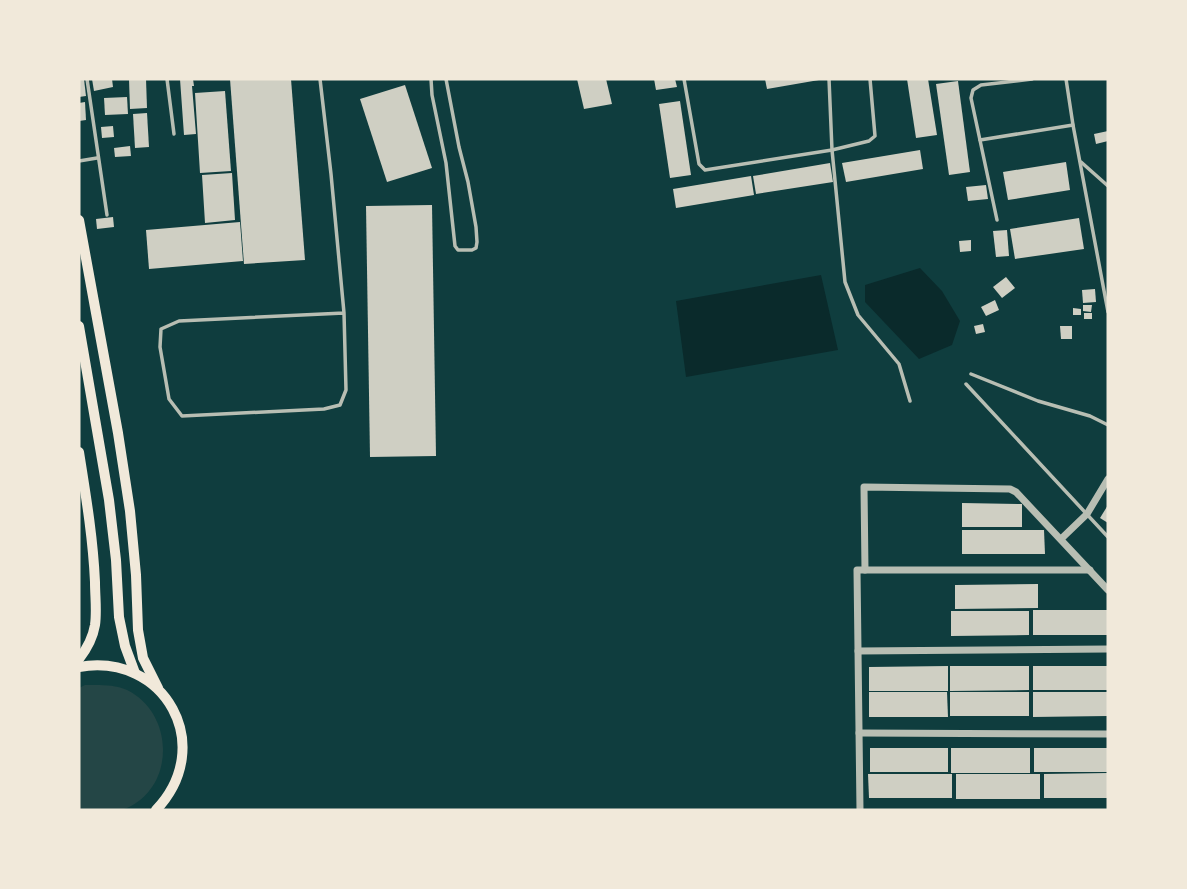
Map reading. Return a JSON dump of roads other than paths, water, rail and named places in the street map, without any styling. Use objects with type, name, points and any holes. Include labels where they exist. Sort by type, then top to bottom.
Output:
[{"type":"main road","points":[[79,220],[130,511],[138,630],[143,658],[158,688],[170,703],[180,726],[183,751],[179,775],[168,798],[156,810]]},
{"type":"main road","points":[[79,326],[99,436],[116,560],[118,617],[135,673]]},
{"type":"main road","points":[[79,452],[92,538],[95,594],[95,627],[79,659]]},
{"type":"main road","points":[[79,667],[94,664],[115,666],[135,673],[158,688]]},
{"type":"street","points":[[1061,539],[1087,514],[1108,479]]},
{"type":"street","points":[[864,570],[863,487],[1010,489],[1016,492],[1108,590]]},
{"type":"street","points":[[860,810],[857,570],[1090,570]]},
{"type":"street","points":[[858,651],[1108,649]]},
{"type":"street","points":[[859,733],[1108,734]]},
{"type":"lane","points":[[87,79],[107,215]]},
{"type":"lane","points":[[167,79],[174,134]]},
{"type":"lane","points":[[320,79],[344,313],[346,390],[340,405],[324,409],[182,416],[169,399],[160,347],[162,329],[179,321],[344,313]]},
{"type":"lane","points":[[430,79],[446,163],[455,246],[458,250],[472,250],[476,248],[476,227],[446,79]]},
{"type":"lane","points":[[684,79],[699,164],[705,170],[832,150],[869,141],[875,136],[870,79]]},
{"type":"lane","points":[[829,79],[832,150],[845,282],[858,315],[899,364],[910,401]]},
{"type":"lane","points":[[997,220],[971,98],[973,90],[981,85],[1032,79]]},
{"type":"lane","points":[[1066,79],[1108,312]]},
{"type":"lane","points":[[980,140],[1073,125]]},
{"type":"lane","points":[[79,161],[98,158]]},
{"type":"lane","points":[[1080,160],[1108,186]]},
{"type":"lane","points":[[971,374],[1038,401],[1090,416],[1108,425]]},
{"type":"lane","points":[[966,384],[1108,537]]}]
